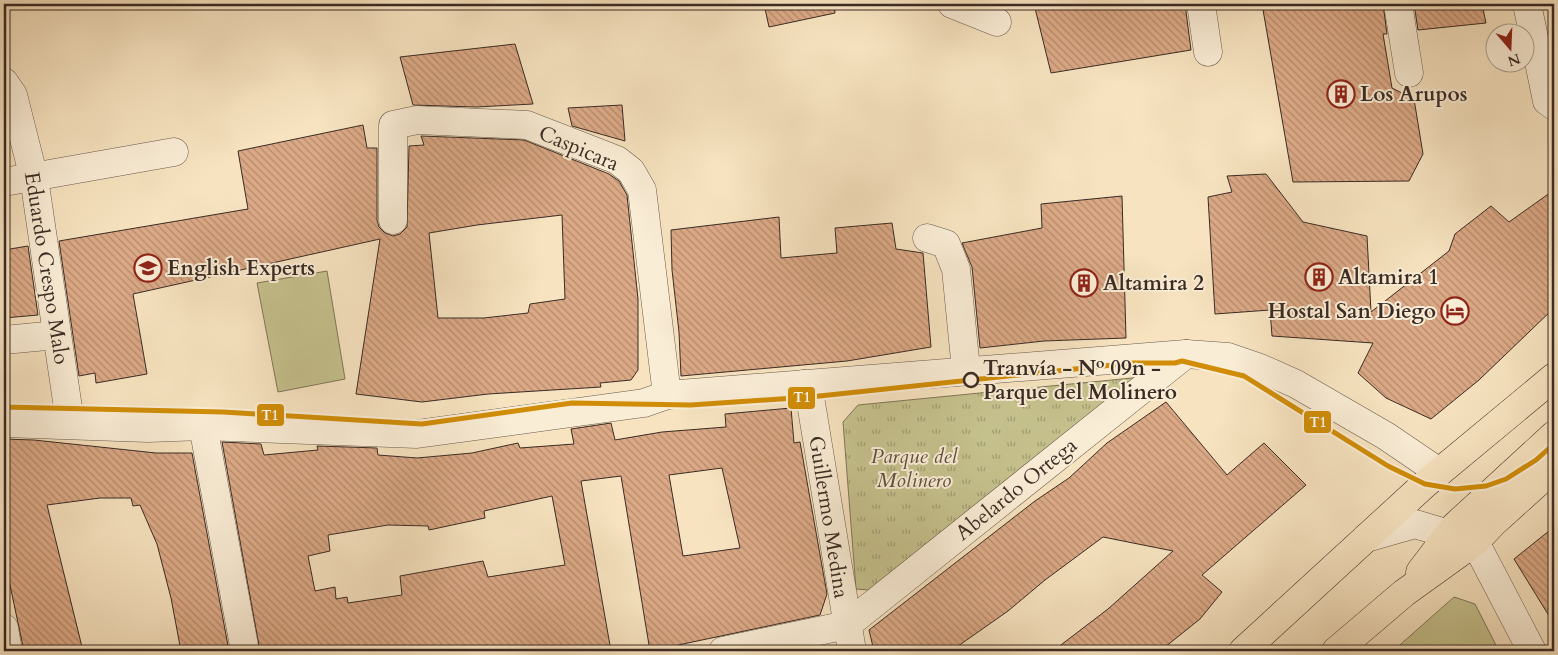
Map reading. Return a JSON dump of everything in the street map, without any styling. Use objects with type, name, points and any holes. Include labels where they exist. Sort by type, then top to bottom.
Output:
[{"type":"main road","points":[[1243,651],[1439,472],[1554,376]]},
{"type":"main road","points":[[1404,593],[1448,534],[1554,435]]},
{"type":"main road","points":[[1336,651],[1404,593],[1475,542],[1493,523],[1554,468]]},
{"type":"main road","points":[[1475,542],[1474,533],[1483,510],[1506,479]]},
{"type":"street","points":[[952,4],[997,22]]},
{"type":"street","points":[[1201,4],[1208,52]]},
{"type":"street","points":[[1398,4],[1409,73]]},
{"type":"street","points":[[1527,4],[1547,101],[1554,106]]},
{"type":"street","name":"Eduardo Crespo Malo","points":[[4,82],[13,94],[34,178],[68,408],[78,425]]},
{"type":"street","name":"Caspicara","points":[[393,220],[393,125],[417,120],[527,125],[617,160],[631,171],[642,190],[667,396]]},
{"type":"street","points":[[4,182],[174,152]]},
{"type":"street","points":[[927,238],[946,244],[956,269],[966,370]]},
{"type":"street","points":[[4,340],[57,335]]},
{"type":"street","points":[[4,423],[148,428],[202,426],[417,434],[644,403],[667,396],[966,370],[1186,354],[1228,357],[1260,368],[1296,384],[1386,436],[1439,472]]},
{"type":"street","name":"Abelardo Ortega","points":[[847,625],[1186,354]]},
{"type":"street","name":"Guillermo Medina","points":[[804,384],[810,397],[852,651]]},
{"type":"street","points":[[202,426],[245,651]]},
{"type":"street","points":[[1366,538],[1415,524],[1475,542],[1532,651]]},
{"type":"street","points":[[723,651],[847,625]]},
{"type":"street","points":[[4,628],[8,651]]},
{"type":"green space","points":[[327,271],[345,379],[278,392],[257,283]]},
{"type":"green space","name":"Parque del Molinero","points":[[1134,378],[868,590],[856,589],[843,422],[858,405]]},
{"type":"green space","points":[[1454,597],[1475,604],[1499,651],[1393,651]]},
{"type":"building","points":[[764,4],[834,4],[835,13],[769,27]]},
{"type":"building","points":[[1034,4],[1185,4],[1191,50],[1051,73]]},
{"type":"building","name":"Los Arupos","points":[[1262,4],[1383,4],[1387,34],[1383,34],[1392,88],[1414,99],[1423,154],[1409,181],[1293,182]]},
{"type":"building","points":[[1414,4],[1482,4],[1486,23],[1418,30]]},
{"type":"building","points":[[515,44],[533,104],[476,107],[413,105],[400,57]]},
{"type":"building","points":[[622,105],[625,141],[572,126],[568,108]]},
{"type":"building","points":[[363,125],[367,148],[377,148],[377,220],[379,227],[385,233],[393,236],[400,234],[407,227],[409,146],[424,145],[421,136],[524,140],[609,174],[619,181],[627,195],[638,299],[638,370],[631,380],[600,383],[601,387],[488,394],[422,402],[356,394],[380,239],[133,294],[147,374],[96,383],[95,373],[79,376],[59,241],[248,209],[238,151]],"holes":[[[562,215],[565,299],[530,304],[528,313],[484,318],[438,318],[429,233]]]},
{"type":"building","points":[[1266,174],[1303,222],[1367,236],[1371,312],[1449,251],[1455,234],[1491,206],[1509,222],[1554,190],[1554,308],[1479,380],[1431,419],[1386,398],[1358,373],[1373,343],[1272,336],[1270,310],[1215,314],[1208,197],[1232,192],[1227,176]]},
{"type":"building","points":[[1122,196],[1126,338],[1044,341],[980,348],[972,267],[962,243],[1042,228],[1041,204]]},
{"type":"building","points":[[779,217],[781,258],[837,253],[835,228],[892,223],[896,249],[923,253],[931,347],[847,361],[681,376],[679,332],[672,270],[671,230]]},
{"type":"building","points":[[28,246],[38,315],[4,318],[4,250]]},
{"type":"building","points":[[1166,402],[1227,475],[1264,443],[1306,485],[1202,575],[1222,592],[1200,619],[1160,651],[1053,651],[1108,609],[1173,551],[1103,537],[1045,580],[1008,611],[951,651],[874,651],[869,630],[1035,501],[1069,478],[1107,443]]},
{"type":"building","points":[[791,408],[794,443],[800,442],[827,594],[820,615],[650,651],[621,476],[581,481],[611,651],[260,651],[222,442],[261,444],[264,455],[318,450],[317,446],[377,448],[378,455],[417,458],[472,453],[518,443],[520,448],[574,444],[571,429],[611,423],[615,440],[662,432],[726,427],[725,414]],"holes":[[[722,468],[740,548],[683,556],[669,475]],[[552,496],[565,565],[488,577],[483,561],[400,576],[402,595],[348,603],[347,597],[336,599],[335,587],[315,591],[308,556],[330,551],[328,535],[388,525],[428,526],[429,530],[485,518],[484,511]]]},
{"type":"building","points":[[4,439],[34,440],[156,453],[192,453],[229,651],[181,651],[171,598],[157,544],[140,505],[133,506],[131,498],[100,498],[47,505],[83,651],[24,651],[4,557]]},
{"type":"building","points":[[1554,527],[1554,624],[1514,559]]},
{"type":"transit line","name":"T1","points":[[4,407],[223,412],[422,424],[572,403],[691,405],[810,397],[1132,363],[1175,363],[1182,361],[1244,376],[1388,466],[1425,484],[1455,489],[1486,486],[1506,479],[1536,460],[1554,444]]},
{"type":"place","name":"Los Arupos","points":[[1341,94]]},
{"type":"place","name":"English Experts","points":[[148,268]]},
{"type":"place","name":"Altamira 1","points":[[1319,277]]},
{"type":"place","name":"Altamira 2","points":[[1084,283]]},
{"type":"place","name":"Hostal San Diego","points":[[1455,311]]},
{"type":"place","name":"Tranvía - Nº 09n - Parque del Molinero","points":[[971,380]]}]
